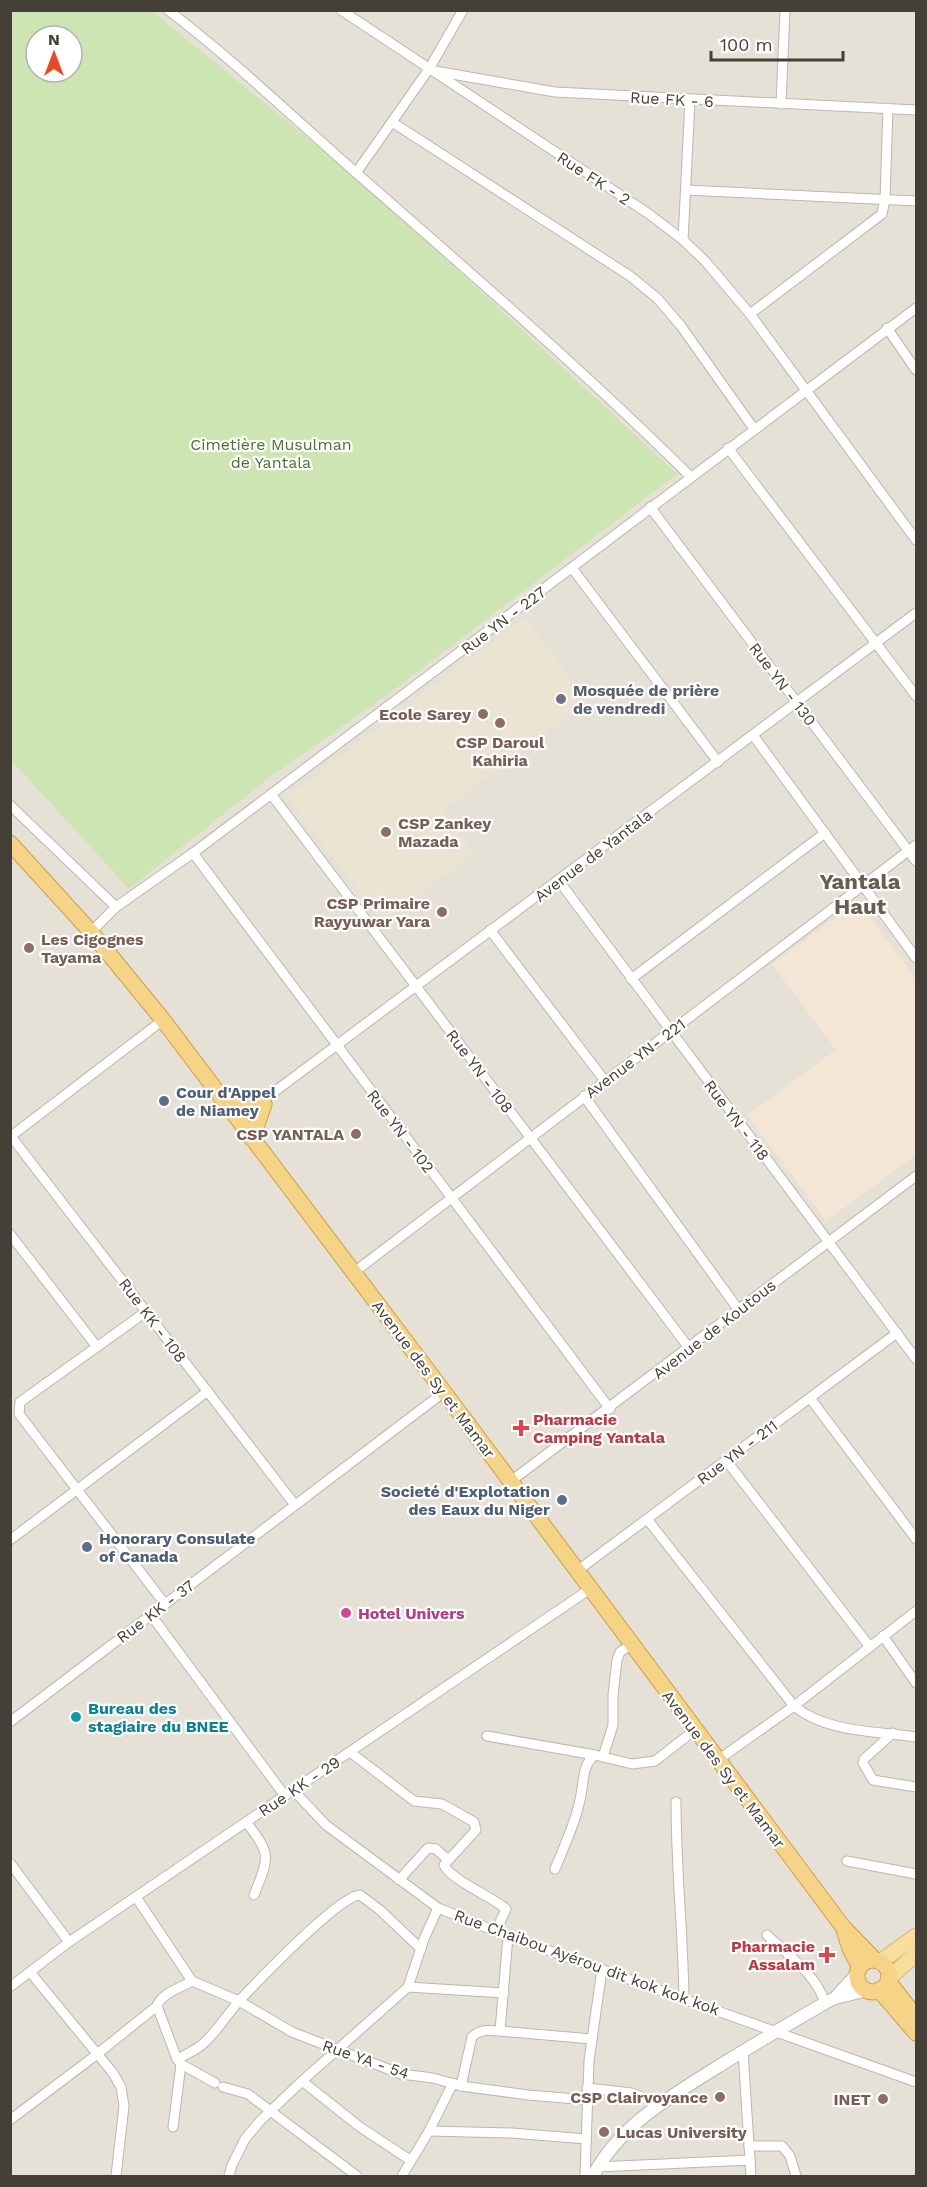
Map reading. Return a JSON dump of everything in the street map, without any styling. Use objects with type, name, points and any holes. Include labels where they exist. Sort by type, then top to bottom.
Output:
[{"type":"highway","name":"Avenue des Sy et Mamar","points":[[10,843],[92,932],[163,1020],[511,1481],[694,1730],[843,1927],[877,1961]]},
{"type":"highway","points":[[221,1097],[242,1100],[265,1099],[252,1139]]},
{"type":"highway","name":"Avenue des Sy et Mamar","points":[[843,1927],[859,1970]]},
{"type":"highway","points":[[881,1985],[886,1967],[877,1961],[866,1962],[859,1970],[860,1984],[881,1985],[916,2017]]},
{"type":"highway","points":[[881,1985],[916,2033]]},
{"type":"main road","points":[[877,1961],[916,1936]]},
{"type":"main road","points":[[881,1985],[916,1954]]},
{"type":"street","points":[[168,10],[214,45],[637,423],[691,477]]},
{"type":"street","name":"Rue FK - 2","points":[[341,10],[649,214],[683,240],[705,261],[750,314],[916,540]]},
{"type":"street","points":[[356,173],[429,69],[463,10]]},
{"type":"street","points":[[781,104],[785,10]]},
{"type":"street","name":"Rue FK - 6","points":[[429,69],[555,92],[916,110]]},
{"type":"street","points":[[683,240],[690,100]]},
{"type":"street","points":[[750,314],[878,219],[884,208],[885,199],[888,108]]},
{"type":"street","points":[[392,122],[630,276],[657,298],[681,326],[754,429]]},
{"type":"street","points":[[686,190],[916,201]]},
{"type":"street","name":"Rue YN - 227","points":[[92,932],[116,907],[193,853],[916,308]]},
{"type":"street","points":[[887,328],[916,370]]},
{"type":"street","points":[[728,448],[916,696]]},
{"type":"street","name":"Rue YN - 130","points":[[650,507],[796,701],[913,848],[916,861]]},
{"type":"street","points":[[572,568],[718,762]]},
{"type":"street","name":"Avenue de Yantala","points":[[237,1119],[916,613]]},
{"type":"street","points":[[753,735],[916,958]]},
{"type":"street","name":"Rue YN - 108","points":[[271,794],[689,1348]]},
{"type":"street","points":[[10,805],[116,907]]},
{"type":"street","points":[[631,979],[825,833]]},
{"type":"street","name":"Avenue YN- 221","points":[[353,1272],[913,848]]},
{"type":"street","name":"Rue YN - 102","points":[[193,853],[610,1408]]},
{"type":"street","name":"Rue YN - 118","points":[[559,881],[916,1359]]},
{"type":"street","points":[[490,930],[605,1081]]},
{"type":"street","points":[[11,1136],[163,1020]]},
{"type":"street","points":[[584,1096],[738,1309]]},
{"type":"street","name":"Rue KK - 108","points":[[11,1136],[295,1505]]},
{"type":"street","points":[[913,1178],[916,1191]]},
{"type":"street","name":"Avenue de Koutous","points":[[511,1481],[913,1178]]},
{"type":"street","points":[[10,1234],[97,1347]]},
{"type":"street","points":[[147,1311],[20,1402],[18,1408],[19,1414],[165,1604]]},
{"type":"street","name":"Rue YN - 211","points":[[577,1571],[897,1333]]},
{"type":"street","points":[[10,1540],[208,1391]]},
{"type":"street","name":"Rue KK - 37","points":[[10,1722],[444,1392]]},
{"type":"street","points":[[810,1398],[916,1539]]},
{"type":"street","points":[[726,1460],[870,1647]]},
{"type":"street","points":[[647,1519],[794,1706],[807,1717],[844,1727],[916,1737]]},
{"type":"street","name":"Rue KK - 29","points":[[10,1987],[69,1942],[590,1589]]},
{"type":"street","points":[[717,1760],[794,1706],[916,1611]]},
{"type":"street","name":"Rue Chaibou Ayérou dit kok kok kok","points":[[151,1615],[289,1793],[327,1825],[438,1908],[508,1936],[916,2082]]},
{"type":"street","points":[[883,1636],[916,1683]]},
{"type":"street","points":[[555,1869],[577,1818],[589,1759],[599,1756],[613,1725],[613,1695],[617,1660],[620,1652],[631,1645]]},
{"type":"street","points":[[487,1736],[632,1764],[655,1761],[694,1730]]},
{"type":"street","points":[[893,1733],[863,1761],[873,1780],[916,1787]]},
{"type":"street","points":[[350,1752],[414,1801],[442,1804],[474,1822],[476,1830],[447,1859],[444,1865],[445,1868],[506,1909],[496,1931]]},
{"type":"street","points":[[676,1803],[676,1860],[684,1998]]},
{"type":"street","points":[[246,1822],[261,1843],[267,1858],[254,1895]]},
{"type":"street","points":[[399,1880],[428,1848],[436,1849],[447,1859]]},
{"type":"street","points":[[847,1861],[916,1874]]},
{"type":"street","points":[[10,1863],[69,1942]]},
{"type":"street","points":[[179,2061],[204,2043],[239,2001],[318,1923],[357,1895],[380,1910],[421,1949]]},
{"type":"street","points":[[10,2120],[96,2055],[157,2006],[166,1995],[192,1981],[136,1897]]},
{"type":"street","points":[[229,2176],[245,2139],[270,2110],[408,1987],[438,1908]]},
{"type":"street","points":[[767,1935],[813,1978],[830,2001]]},
{"type":"street","points":[[500,2031],[508,1936]]},
{"type":"street","points":[[585,2176],[587,2088],[602,1969]]},
{"type":"street","points":[[830,2001],[859,1970]]},
{"type":"street","points":[[30,1972],[113,2073],[121,2087],[123,2097],[116,2176]]},
{"type":"street","name":"Rue YA - 54","points":[[192,1981],[239,2001],[292,2031],[401,2074],[528,2095],[588,2100]]},
{"type":"street","points":[[595,2172],[615,2143],[658,2104],[743,2051],[830,2001],[881,1985]]},
{"type":"street","points":[[408,1987],[504,1993]]},
{"type":"street","points":[[157,2006],[179,2061],[173,2127]]},
{"type":"street","points":[[402,2176],[457,2084],[472,2037],[477,2033],[485,2030],[592,2039]]},
{"type":"street","points":[[743,2051],[751,2176]]},
{"type":"street","points":[[179,2061],[219,2085],[248,2094],[357,2176]]},
{"type":"street","points":[[302,2081],[360,2127],[410,2160]]},
{"type":"street","points":[[587,2088],[632,2093],[658,2104]]},
{"type":"street","points":[[429,2131],[586,2139]]},
{"type":"street","points":[[749,2146],[782,2146],[790,2156],[796,2176]]},
{"type":"street","points":[[595,2172],[750,2160]]},
{"type":"shaded area","points":[[11,11],[916,11],[916,2176],[11,2176]]},
{"type":"shaded area","points":[[524,617],[588,701],[443,811],[474,853],[383,922],[287,797]]},
{"type":"shaded area","points":[[858,901],[916,979],[916,1155],[826,1221],[747,1115],[836,1050],[772,964]]},
{"type":"green space","name":"Cimetière Musulman de Yantala","points":[[11,11],[152,11],[378,196],[677,474],[391,692],[266,780],[129,889],[11,760]]},
{"type":"place","name":"Mosquée de prière de vendredi","points":[[561,699]]},
{"type":"place","name":"Ecole Sarey","points":[[483,714]]},
{"type":"place","name":"CSP Daroul Kahiria","points":[[500,723]]},
{"type":"place","name":"CSP Zankey Mazada","points":[[386,832]]},
{"type":"place","name":"CSP Primaire Rayyuwar Yara","points":[[442,912]]},
{"type":"place","name":"Les Cigognes Tayama","points":[[29,948]]},
{"type":"place","name":"Cour d'Appel de Niamey","points":[[164,1101]]},
{"type":"place","name":"CSP YANTALA","points":[[356,1134]]},
{"type":"place","name":"Pharmacie Camping Yantala","points":[[521,1428]]},
{"type":"place","name":"Societé d'Explotation des Eaux du Niger","points":[[562,1500]]},
{"type":"place","name":"Honorary Consulate of Canada","points":[[87,1547]]},
{"type":"place","name":"Hotel Univers","points":[[346,1613]]},
{"type":"place","name":"Bureau des stagiaire du BNEE","points":[[76,1717]]},
{"type":"place","name":"Pharmacie Assalam","points":[[827,1955]]},
{"type":"place","name":"CSP Clairvoyance","points":[[720,2097]]},
{"type":"place","name":"INET","points":[[883,2099]]},
{"type":"place","name":"Lucas University","points":[[604,2132]]},
{"type":"district","name":"Yantala Haut","points":[[860,894]]}]
